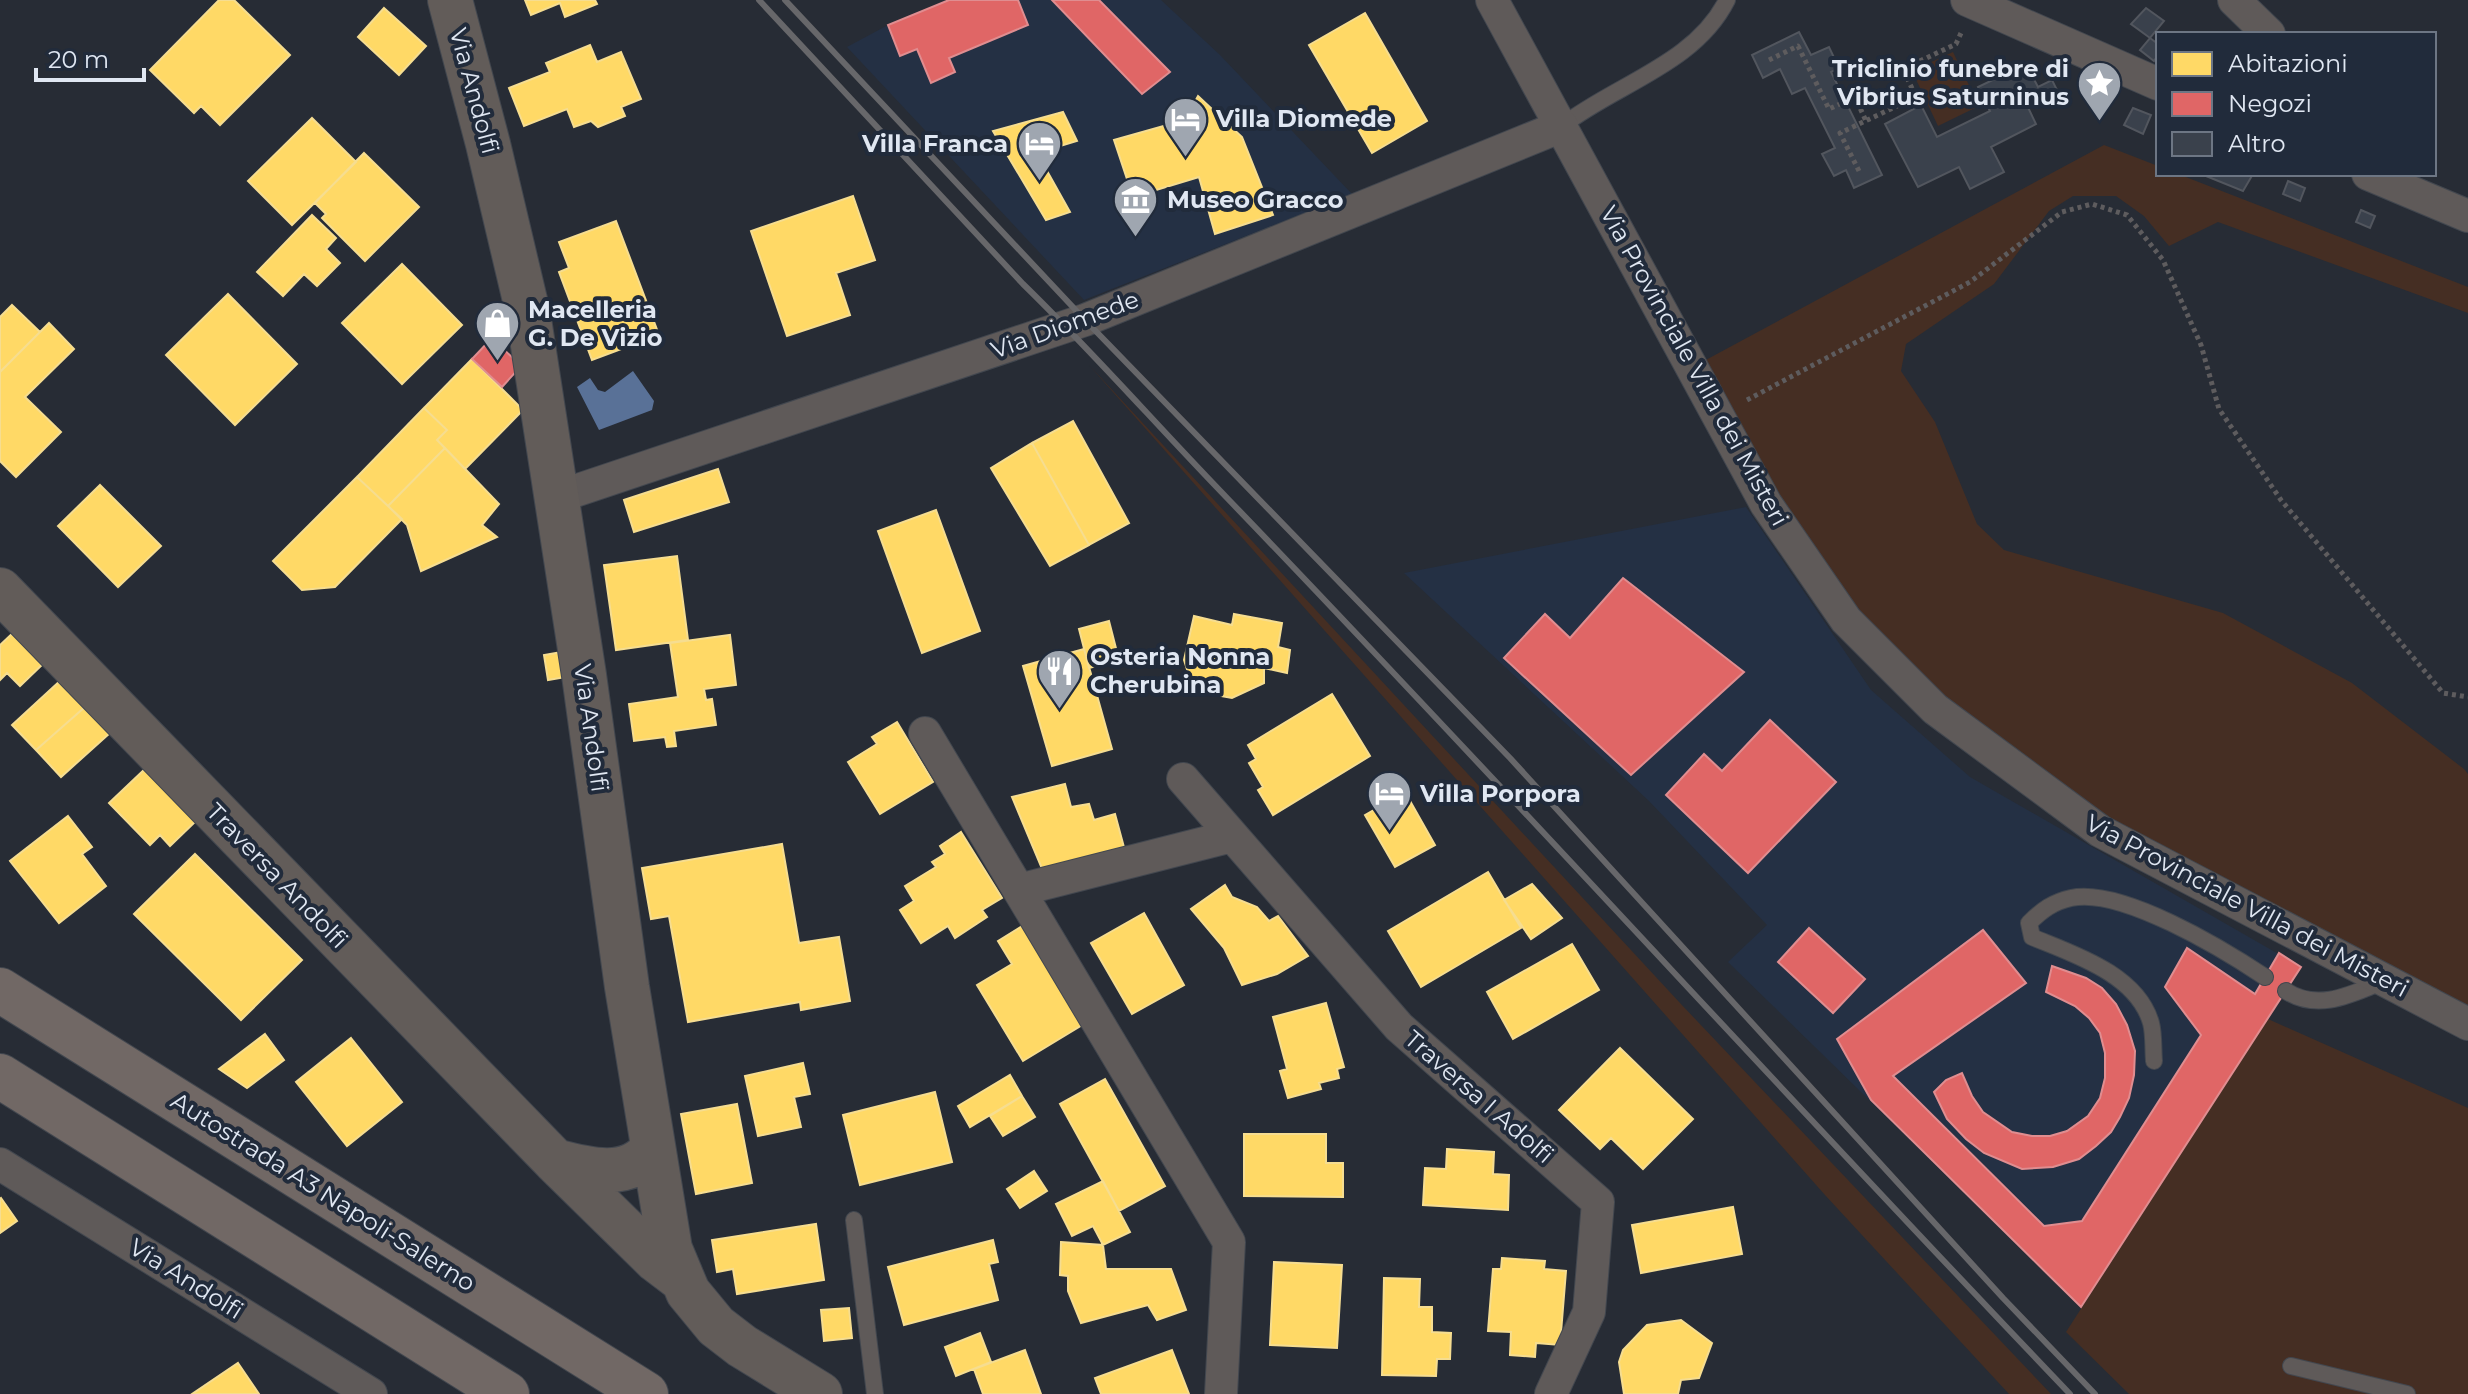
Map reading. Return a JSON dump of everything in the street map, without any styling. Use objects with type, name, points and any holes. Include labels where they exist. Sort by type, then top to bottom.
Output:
[{"type":"highway","name":"Autostrada A3 Napoli-Salerno","points":[[0,990],[646,1394]]},
{"type":"highway","points":[[0,1076],[507,1394]]},
{"type":"street","name":"Via Andolfi","points":[[450,0],[516,255],[536,358],[670,1249],[681,1279],[701,1310],[716,1326],[742,1346],[820,1394]]},
{"type":"street","name":"Via Provinciale Villa dei Misteri","points":[[1492,0],[1766,504],[1846,620],[1935,709],[2100,831],[2468,1024]]},
{"type":"street","points":[[1967,0],[2156,83]]},
{"type":"street","points":[[2234,0],[2267,32]]},
{"type":"street","name":"Via Diomede","points":[[557,497],[1085,320],[1562,126]]},
{"type":"street","points":[[2373,176],[2468,216]]},
{"type":"street","points":[[2427,176],[2468,210]]},
{"type":"street","name":"Traversa Andolfi","points":[[0,590],[555,1161],[656,1260],[681,1279]]},
{"type":"street","points":[[925,733],[1229,1242],[1221,1394]]},
{"type":"street","name":"Traversa I Adolfi","points":[[1183,779],[1399,1027],[1598,1202],[1589,1312],[1551,1394]]},
{"type":"street","points":[[1019,890],[1232,836]]},
{"type":"street","points":[[555,1161],[592,1170],[625,1169],[645,1159],[653,1148]]},
{"type":"street","name":"Via Andolfi","points":[[0,1164],[371,1394]]},
{"type":"lane","points":[[1562,126],[1584,109],[1667,62],[1709,30],[1727,0]]},
{"type":"lane","points":[[2154,1061],[2151,1023],[2140,1001],[2110,971],[2032,937],[2029,923],[2045,907],[2073,897],[2103,898],[2154,915],[2195,935],[2265,977]]},
{"type":"lane","points":[[2286,991],[2298,999],[2320,1001],[2343,997],[2386,981]]},
{"type":"lane","points":[[854,1220],[875,1394]]},
{"type":"lane","points":[[2291,1366],[2407,1394]]},
{"type":"path","points":[[1859,171],[1840,133],[1916,97],[1903,69],[1956,44],[1960,35]]},
{"type":"path","points":[[1769,60],[1798,46],[1829,109],[1855,97],[1866,121]]},
{"type":"path","points":[[1717,415],[1970,282],[2062,212],[2092,204],[2127,215],[2163,260],[2201,345],[2219,409],[2281,500],[2443,693],[2468,697]]},
{"type":"shaded area","points":[[949,0],[1161,0],[1220,55],[1352,194],[1084,300],[847,47],[888,25]]},
{"type":"shaded area","points":[[1953,52],[1979,106],[1938,126],[1912,71]]},
{"type":"shaded area","points":[[2104,145],[2156,165],[2156,176],[2183,176],[2468,287],[2468,313],[2218,222],[2169,246],[2144,216],[2116,196],[2073,196],[2049,211],[1994,284],[1906,344],[1901,371],[1935,422],[1977,524],[2004,550],[2223,613],[2352,683],[2464,769],[2468,774],[2468,1009],[2187,866],[2086,803],[1945,700],[1862,618],[1793,524],[1702,362]]},
{"type":"shaded area","points":[[1089,365],[1680,1003],[2051,1394],[2009,1394],[1825,1195]]},
{"type":"shaded area","points":[[633,371],[654,401],[652,410],[599,430],[577,387],[590,378],[598,390],[605,392]]},
{"type":"shaded area","points":[[1746,507],[1871,690],[1970,777],[2301,967],[2081,1307],[1728,962],[1767,925],[1649,801],[1404,573]]},
{"type":"shaded area","points":[[2268,1019],[2468,1108],[2468,1394],[2129,1394],[2066,1332]]},
{"type":"building: Abitazioni","points":[[219,0],[234,0],[290,55],[220,125],[201,106],[194,113],[150,70]]},
{"type":"building: Abitazioni","points":[[525,0],[595,0],[597,4],[565,17],[560,3],[531,15]]},
{"type":"building: Abitazioni","points":[[384,8],[426,46],[399,75],[358,37]]},
{"type":"building: Abitazioni","points":[[1365,13],[1427,121],[1372,153],[1309,45]]},
{"type":"building: Abitazioni","points":[[590,45],[597,62],[621,52],[641,99],[621,107],[625,116],[598,127],[591,121],[574,127],[567,109],[524,126],[509,88],[550,72],[546,63]]},
{"type":"building: Abitazioni","name":"Villa Diomede","points":[[1198,96],[1242,137],[1273,215],[1215,234],[1199,177],[1133,197],[1114,140],[1185,120]]},
{"type":"building: Abitazioni","name":"Villa Franca","points":[[1063,112],[1077,141],[1037,153],[1070,212],[1046,220],[993,131]]},
{"type":"building: Abitazioni","points":[[312,118],[356,162],[292,225],[248,181]]},
{"type":"building: Abitazioni","points":[[364,153],[419,207],[365,261],[322,218],[326,214],[315,203]]},
{"type":"building: Abitazioni","points":[[853,196],[875,260],[836,273],[850,315],[787,336],[751,231]]},
{"type":"building: Abitazioni","points":[[312,215],[336,238],[326,249],[340,263],[317,286],[304,274],[283,296],[257,272]]},
{"type":"building: Abitazioni","points":[[616,221],[659,335],[592,360],[559,272],[569,268],[559,242]]},
{"type":"building: Abitazioni","points":[[402,264],[462,325],[402,384],[342,323]]},
{"type":"building: Abitazioni","points":[[228,294],[297,364],[235,425],[166,355]]},
{"type":"building: Abitazioni","points":[[12,305],[40,332],[0,372],[0,317]]},
{"type":"building: Abitazioni","points":[[49,323],[74,349],[25,397],[61,432],[16,477],[0,461],[0,372]]},
{"type":"building: Abitazioni","points":[[472,359],[523,410],[465,469],[437,440],[447,430],[424,408]]},
{"type":"building: Abitazioni","points":[[424,408],[447,430],[437,440],[445,448],[388,506],[357,477]]},
{"type":"building: Abitazioni","points":[[1073,421],[1129,523],[1089,545],[1032,443]]},
{"type":"building: Abitazioni","points":[[1032,443],[1089,545],[1050,566],[991,468]]},
{"type":"building: Abitazioni","points":[[445,448],[499,504],[482,525],[497,537],[421,571],[407,525],[388,506]]},
{"type":"building: Abitazioni","points":[[718,469],[729,502],[634,532],[624,500]]},
{"type":"building: Abitazioni","points":[[357,477],[402,519],[335,587],[302,590],[273,561]]},
{"type":"building: Abitazioni","points":[[100,485],[161,546],[118,587],[58,526]]},
{"type":"building: Abitazioni","points":[[936,510],[980,631],[922,653],[878,531]]},
{"type":"building: Abitazioni","points":[[677,556],[688,640],[616,650],[604,565]]},
{"type":"building: Abitazioni","points":[[1234,614],[1282,623],[1278,647],[1290,650],[1287,673],[1264,668],[1264,683],[1232,698],[1194,691],[1184,660],[1194,616],[1232,625]]},
{"type":"building: Abitazioni","points":[[1109,621],[1119,660],[1089,668],[1079,629]]},
{"type":"building: Abitazioni","points":[[15,631],[45,662],[20,686],[7,673],[0,680],[0,645]]},
{"type":"building: Abitazioni","points":[[730,635],[736,685],[704,689],[706,700],[712,699],[716,725],[674,731],[676,746],[667,747],[665,737],[634,741],[629,704],[678,697],[670,643]]},
{"type":"building: Abitazioni","points":[[1084,649],[1112,749],[1052,766],[1023,666]]},
{"type":"building: Abitazioni","points":[[562,652],[566,677],[548,680],[544,655]]},
{"type":"building: Abitazioni","points":[[61,680],[85,707],[36,750],[12,725]]},
{"type":"building: Abitazioni","points":[[1332,694],[1370,756],[1273,815],[1258,790],[1263,787],[1249,763],[1256,759],[1248,745]]},
{"type":"building: Abitazioni","points":[[85,707],[110,733],[61,777],[36,750]]},
{"type":"building: Abitazioni","points":[[897,722],[933,782],[880,814],[848,762],[877,744],[872,737]]},
{"type":"building: Abitazioni","points":[[146,768],[197,820],[170,846],[160,835],[150,845],[109,803]]},
{"type":"building: Abitazioni","points":[[1065,784],[1071,807],[1089,804],[1094,820],[1115,814],[1125,851],[1043,871],[1012,797]]},
{"type":"building: Abitazioni","points":[[1405,792],[1435,845],[1395,867],[1365,815]]},
{"type":"building: Abitazioni","points":[[68,816],[92,847],[82,854],[106,886],[59,923],[10,861]]},
{"type":"building: Abitazioni","points":[[961,832],[1002,898],[982,910],[987,917],[955,938],[948,926],[921,943],[900,910],[914,901],[905,886],[936,867],[932,862],[945,854],[940,846]]},
{"type":"building: Abitazioni","points":[[782,844],[799,943],[839,937],[850,1001],[801,1010],[800,1002],[688,1022],[669,916],[651,919],[642,868]]},
{"type":"building: Abitazioni","points":[[195,854],[302,960],[241,1020],[134,914]]},
{"type":"building: Abitazioni","points":[[1488,872],[1521,928],[1421,987],[1388,931]]},
{"type":"building: Abitazioni","points":[[1532,884],[1562,918],[1531,939],[1504,900]]},
{"type":"building: Abitazioni","points":[[1225,885],[1232,897],[1257,907],[1269,921],[1278,916],[1308,956],[1277,974],[1242,985],[1224,948],[1191,909]]},
{"type":"building: Abitazioni","points":[[1144,913],[1184,985],[1132,1014],[1091,943]]},
{"type":"building: Abitazioni","points":[[1024,925],[1084,1024],[1023,1061],[977,985],[1012,964],[998,941]]},
{"type":"building: Abitazioni","points":[[1572,944],[1599,990],[1513,1039],[1487,992]]},
{"type":"building: Abitazioni","points":[[1326,1003],[1344,1067],[1337,1069],[1339,1078],[1319,1083],[1321,1089],[1288,1098],[1280,1071],[1287,1069],[1273,1017]]},
{"type":"building: Abitazioni","points":[[265,1034],[284,1060],[247,1088],[219,1069]]},
{"type":"building: Abitazioni","points":[[351,1038],[402,1102],[347,1146],[296,1082]]},
{"type":"building: Abitazioni","points":[[1620,1048],[1693,1119],[1643,1169],[1611,1138],[1600,1149],[1559,1110]]},
{"type":"building: Abitazioni","points":[[803,1063],[810,1094],[794,1097],[801,1127],[758,1136],[745,1076]]},
{"type":"building: Abitazioni","points":[[1010,1075],[1022,1096],[970,1127],[958,1106]]},
{"type":"building: Abitazioni","points":[[1105,1079],[1165,1186],[1119,1211],[1060,1104]]},
{"type":"building: Abitazioni","points":[[935,1092],[952,1162],[860,1185],[843,1115]]},
{"type":"building: Abitazioni","points":[[1022,1096],[1035,1117],[1003,1136],[990,1116]]},
{"type":"building: Abitazioni","points":[[737,1104],[752,1183],[696,1194],[681,1114]]},
{"type":"building: Abitazioni","points":[[1244,1134],[1326,1134],[1326,1163],[1343,1163],[1343,1197],[1244,1196]]},
{"type":"building: Abitazioni","points":[[1447,1149],[1494,1152],[1493,1174],[1509,1175],[1508,1210],[1423,1205],[1425,1168],[1446,1169]]},
{"type":"building: Abitazioni","points":[[1034,1171],[1047,1191],[1020,1208],[1007,1189]]},
{"type":"building: Abitazioni","points":[[1103,1181],[1130,1232],[1103,1245],[1093,1226],[1072,1236],[1056,1204]]},
{"type":"building: Abitazioni","points":[[0,1199],[17,1221],[0,1233]]},
{"type":"building: Abitazioni","points":[[1733,1207],[1742,1254],[1641,1273],[1632,1225]]},
{"type":"building: Abitazioni","points":[[816,1224],[824,1280],[737,1294],[733,1269],[717,1272],[712,1240]]},
{"type":"building: Abitazioni","points":[[993,1240],[998,1262],[989,1264],[998,1300],[904,1325],[888,1267]]},
{"type":"building: Abitazioni","points":[[1061,1242],[1103,1245],[1106,1269],[1171,1269],[1186,1310],[1157,1320],[1148,1305],[1081,1323],[1068,1291],[1068,1276],[1060,1275]]},
{"type":"building: Abitazioni","points":[[1502,1258],[1545,1261],[1544,1269],[1566,1271],[1560,1345],[1536,1343],[1535,1357],[1510,1355],[1511,1332],[1488,1331],[1493,1269],[1501,1269]]},
{"type":"building: Abitazioni","points":[[1274,1262],[1342,1265],[1337,1348],[1270,1345]]},
{"type":"building: Abitazioni","points":[[1384,1278],[1420,1279],[1419,1307],[1432,1307],[1432,1332],[1451,1333],[1450,1359],[1437,1359],[1436,1376],[1382,1375]]},
{"type":"building: Abitazioni","points":[[849,1308],[852,1338],[824,1341],[821,1310]]},
{"type":"building: Abitazioni","points":[[1681,1320],[1712,1343],[1699,1378],[1681,1380],[1678,1394],[1624,1394],[1619,1362],[1623,1350],[1647,1325]]},
{"type":"building: Abitazioni","points":[[980,1333],[991,1362],[956,1376],[945,1347]]},
{"type":"building: Abitazioni","points":[[1025,1350],[1041,1394],[983,1394],[974,1369]]},
{"type":"building: Abitazioni","points":[[1172,1350],[1189,1394],[1101,1394],[1095,1378]]},
{"type":"building: Abitazioni","points":[[238,1363],[259,1394],[192,1394]]},
{"type":"building: Negozi","points":[[949,0],[1018,0],[1028,25],[949,58],[955,72],[931,83],[917,49],[900,56],[888,25]]},
{"type":"building: Negozi","points":[[1052,0],[1099,0],[1170,72],[1142,94]]},
{"type":"building: Negozi","name":"Macelleria G. De Vizio","points":[[492,338],[521,366],[502,387],[472,359]]},
{"type":"building: Negozi","points":[[1623,578],[1744,672],[1631,775],[1504,658],[1545,614],[1570,638]]},
{"type":"building: Negozi","points":[[1770,720],[1836,782],[1748,873],[1666,795],[1704,754],[1722,771]]},
{"type":"building: Negozi","points":[[1809,928],[1865,979],[1833,1013],[1778,962]]},
{"type":"building: Negozi","points":[[1983,930],[2026,983],[1893,1076],[2044,1226],[2082,1221],[2201,1035],[2165,987],[2187,948],[2255,994],[2279,953],[2301,967],[2081,1307],[1871,1100],[1837,1039]]},
{"type":"building: Negozi","points":[[2052,966],[2086,978],[2102,988],[2116,1004],[2135,1051],[2134,1075],[2129,1098],[2120,1117],[2111,1132],[2096,1146],[2079,1159],[2053,1167],[2022,1169],[1984,1153],[1966,1139],[1947,1119],[1934,1092],[1946,1080],[1962,1073],[1983,1112],[2012,1132],[2032,1136],[2050,1136],[2067,1131],[2088,1116],[2100,1098],[2105,1078],[2105,1053],[2100,1033],[2089,1018],[2075,1006],[2046,992]]},
{"type":"building: Altro","points":[[2146,8],[2164,21],[2150,38],[2131,24]]},
{"type":"building: Altro","points":[[1799,32],[1811,55],[1829,47],[1839,68],[1831,72],[1882,175],[1854,188],[1846,170],[1834,176],[1822,154],[1835,148],[1805,88],[1792,94],[1780,69],[1763,78],[1752,55]]},
{"type":"building: Altro","points":[[2150,38],[2156,42],[2156,58],[2154,61],[2140,50]]},
{"type":"building: Altro","points":[[2026,64],[2038,87],[2052,80],[2060,96],[2043,105],[2036,91],[2023,97],[2036,124],[1991,147],[2004,172],[1970,189],[1959,167],[1918,187],[1885,124],[1921,105],[1937,137],[1990,111],[1978,87]]},
{"type":"building: Altro","points":[[2133,108],[2151,115],[2143,134],[2124,125]]},
{"type":"building: Altro","points":[[2206,176],[2252,176],[2243,191]]},
{"type":"building: Altro","points":[[2288,181],[2305,188],[2300,201],[2283,194]]},
{"type":"building: Altro","points":[[2361,210],[2375,216],[2370,228],[2356,222]]},
{"type":"railway","points":[[759,0],[2070,1394]]},
{"type":"railway","points":[[785,0],[1085,320],[1510,758],[2003,1298],[2095,1394]]},
{"type":"place","name":"Triclinio funebre di Vibrius Saturninus","points":[[2100,122]]},
{"type":"place","name":"Villa Diomede","points":[[1185,158]]},
{"type":"place","name":"Villa Franca","points":[[1039,183]]},
{"type":"place","name":"Museo Gracco","points":[[1136,239]]},
{"type":"place","name":"Macelleria G. De Vizio","points":[[497,363]]},
{"type":"place","name":"Osteria Nonna Cherubina","points":[[1059,710]]},
{"type":"place","name":"Villa Porpora","points":[[1389,833]]}]
